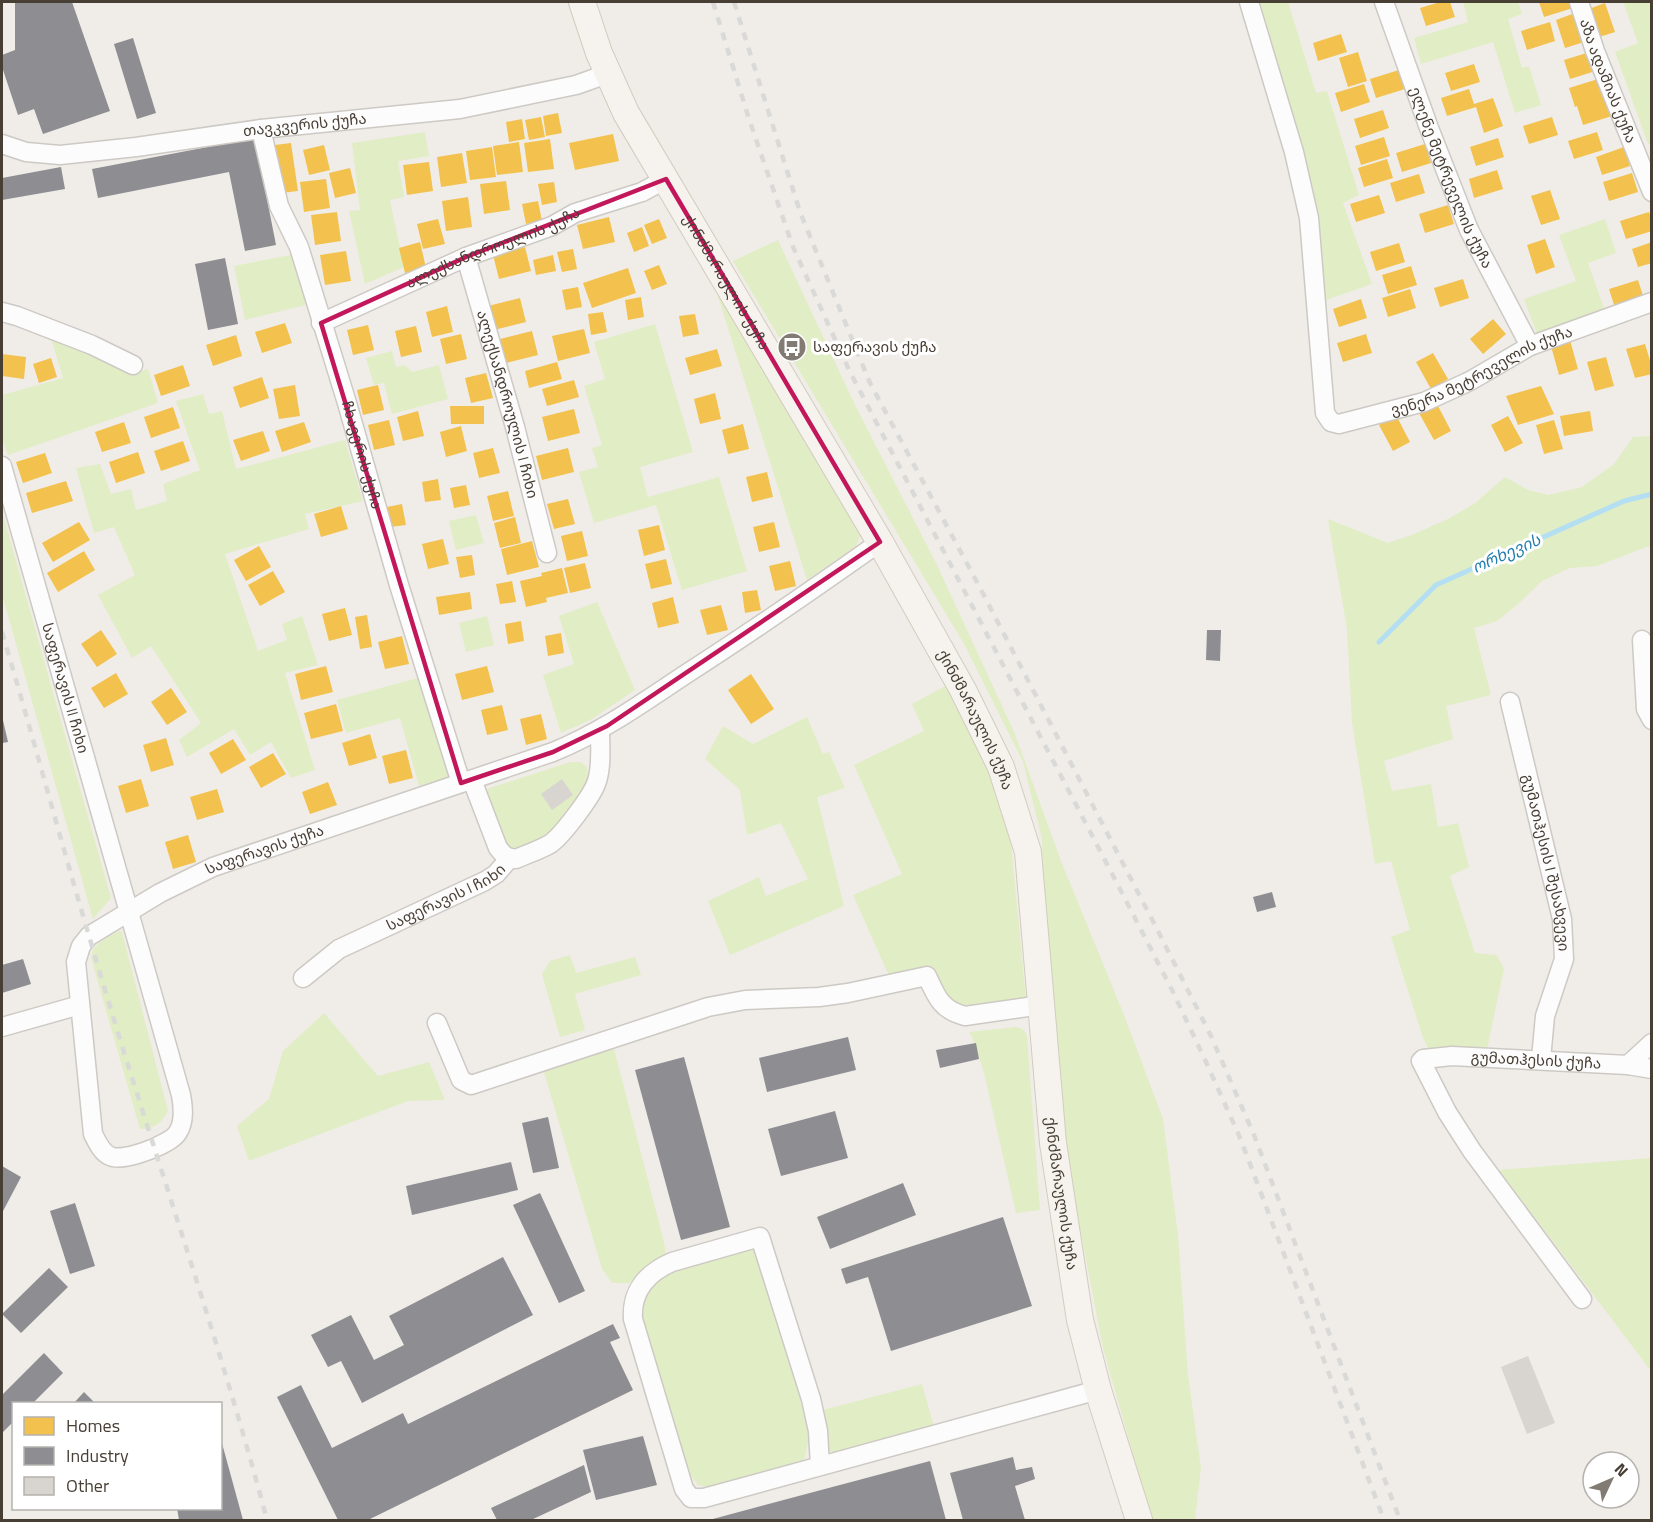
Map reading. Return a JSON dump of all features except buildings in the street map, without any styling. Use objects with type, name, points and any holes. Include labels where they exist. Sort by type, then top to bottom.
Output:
[{"type":"main road","name":"ქინძმარაულის ქუჩა","points":[[582,2],[599,53],[626,113],[880,542],[963,690],[1001,767],[1028,852],[1053,1143],[1080,1320],[1098,1390],[1138,1521]]},
{"type":"street","name":"ვენერა მეტრეველის ქუჩა","points":[[1249,2],[1294,152],[1309,218],[1325,413],[1331,422],[1340,424],[1424,402],[1470,381],[1530,346],[1652,302]]},
{"type":"street","name":"ელენე მეტრეველის ქუჩა","points":[[1384,2],[1469,230],[1530,346]]},
{"type":"street","name":"აზა ადამიას ქუჩა","points":[[1578,2],[1595,51],[1652,192]]},
{"type":"street","name":"თავკვერის ქუჩა","points":[[2,144],[26,152],[60,155],[136,147],[261,129],[460,109],[576,85],[608,74]]},
{"type":"street","name":"ჩხავერის ქუჩა","points":[[261,129],[279,206],[299,247],[399,585],[467,782]]},
{"type":"street","name":"ალექსანდროულის ქუჩა","points":[[321,323],[466,257],[552,226],[575,213],[642,192],[666,179]]},
{"type":"street","name":"ალექსანდროულის I ჩიხი","points":[[466,257],[516,427],[547,553]]},
{"type":"street","points":[[2,312],[92,345],[133,364]]},
{"type":"street","name":"საფერავის II ჩიხი","points":[[2,466],[130,910]]},
{"type":"street","name":"საფერავის ქუჩა","points":[[80,1005],[77,953],[88,936],[130,910],[176,884],[213,867],[579,742],[736,641],[880,542]]},
{"type":"street","points":[[1642,640],[1646,709],[1652,720]]},
{"type":"street","name":"გუმათჰესის I შესახვევი","points":[[1510,702],[1561,915],[1564,959],[1545,1016],[1541,1059]]},
{"type":"street","points":[[510,858],[516,859],[549,844],[560,835],[592,792],[598,774],[600,730]]},
{"type":"street","name":"საფერავის I ჩიხი","points":[[303,978],[339,949],[484,881],[496,874],[510,858],[498,848],[467,782]]},
{"type":"street","points":[[2,1027],[80,1005],[93,1134],[98,1143],[111,1157],[118,1158],[155,1149],[171,1140],[178,1132],[181,1123],[183,1110],[181,1095],[130,910]]},
{"type":"street","points":[[437,1023],[461,1080],[471,1085],[708,1007],[745,1000],[819,997],[927,976],[939,1001],[956,1014],[965,1016],[1042,1005]]},
{"type":"street","points":[[1628,1065],[1652,1043]]},
{"type":"street","name":"გუმათჰესის ქუჩა","points":[[1582,1299],[1472,1151],[1447,1112],[1421,1060],[1452,1056],[1541,1059],[1628,1065],[1652,1069]]},
{"type":"street","points":[[820,1466],[818,1431],[811,1399],[760,1237],[659,1267],[636,1293],[632,1306],[633,1319],[684,1489],[691,1498],[704,1498],[1098,1390]]},
{"type":"highlighted area","points":[[666,179],[880,542],[607,726],[553,752],[461,783],[321,323],[466,257]]},
{"type":"green space","points":[[1258,2],[1288,2],[1316,93],[1327,91],[1359,195],[1343,203],[1372,284],[1323,301]]},
{"type":"green space","points":[[1463,2],[1518,2],[1522,14],[1508,19],[1522,68],[1529,66],[1541,105],[1515,113],[1493,42],[1421,64],[1414,38],[1468,22]]},
{"type":"green space","points":[[1623,2],[1651,2],[1652,143],[1648,144],[1615,52],[1638,43]]},
{"type":"green space","points":[[425,132],[429,156],[398,161],[404,197],[390,200],[404,267],[365,284],[349,211],[360,210],[352,143]]},
{"type":"green space","points":[[1605,219],[1616,253],[1588,263],[1605,311],[1537,334],[1524,299],[1576,281],[1559,235]]},
{"type":"green space","points":[[778,240],[855,405],[937,565],[1015,734],[1061,861],[1124,1015],[1163,1119],[1178,1235],[1188,1375],[1201,1468],[1195,1520],[1155,1520],[1151,1518],[1103,1348],[1066,1155],[1044,913],[1042,839],[1023,762],[963,642],[733,261]]},
{"type":"green space","points":[[295,254],[310,304],[245,320],[234,266]]},
{"type":"green space","points":[[716,290],[860,536],[856,546],[807,580]]},
{"type":"green space","points":[[655,324],[693,452],[640,467],[648,497],[719,477],[747,571],[682,590],[656,505],[594,523],[579,472],[598,467],[592,448],[602,445],[584,386],[605,379],[594,342]]},
{"type":"green space","points":[[50,335],[126,370],[148,369],[158,403],[8,455],[2,437],[2,395],[63,378]]},
{"type":"green space","points":[[392,351],[396,367],[405,365],[412,372],[439,365],[448,399],[392,414],[384,383],[374,385],[366,358]]},
{"type":"green space","points":[[203,394],[209,414],[222,411],[236,469],[345,440],[363,501],[305,514],[309,529],[225,554],[258,651],[287,640],[282,624],[302,616],[318,665],[285,673],[315,770],[291,778],[271,742],[250,755],[234,729],[187,757],[179,740],[201,723],[151,646],[132,658],[98,595],[135,575],[114,527],[94,533],[76,468],[100,464],[111,494],[131,489],[136,510],[167,501],[163,484],[200,470],[176,401]]},
{"type":"green space","points":[[1651,436],[1651,546],[1597,566],[1570,568],[1542,581],[1497,621],[1474,628],[1491,695],[1446,706],[1453,739],[1384,761],[1392,791],[1431,784],[1438,827],[1458,823],[1469,867],[1450,876],[1475,953],[1497,955],[1504,969],[1487,1049],[1429,1050],[1423,1038],[1391,937],[1410,930],[1391,861],[1375,864],[1352,723],[1347,629],[1328,519],[1388,543],[1448,519],[1474,504],[1505,477],[1528,490],[1548,495],[1582,487],[1614,464],[1633,437]]},
{"type":"green space","points":[[2,511],[111,898],[93,919],[2,594]]},
{"type":"green space","points":[[476,515],[484,543],[456,550],[449,521]]},
{"type":"green space","points":[[597,602],[635,690],[592,719],[561,733],[543,675],[574,664],[559,616]]},
{"type":"green space","points":[[487,616],[494,645],[466,652],[459,623]]},
{"type":"green space","points":[[421,677],[449,777],[419,786],[400,718],[346,733],[337,700]]},
{"type":"green space","points":[[949,684],[989,771],[1004,814],[1011,844],[1026,999],[994,1005],[971,1006],[952,1000],[945,992],[936,970],[890,978],[853,895],[902,874],[854,765],[924,731],[912,704]]},
{"type":"green space","points":[[807,717],[823,754],[829,752],[845,788],[817,797],[844,906],[730,955],[708,901],[759,877],[766,896],[808,879],[781,823],[747,835],[740,790],[705,759],[723,726],[753,744]]},
{"type":"green space","points":[[570,762],[581,762],[587,767],[588,777],[585,789],[552,835],[521,853],[506,849],[484,790]]},
{"type":"green space","points":[[119,931],[122,932],[168,1111],[157,1124],[145,1129],[140,1129],[91,958],[97,945]]},
{"type":"green space","points":[[570,955],[576,973],[635,957],[641,975],[575,994],[585,1030],[560,1037],[542,974],[550,961]]},
{"type":"green space","points":[[324,1013],[378,1076],[429,1062],[445,1100],[408,1101],[249,1161],[237,1126],[269,1099],[283,1051]]},
{"type":"green space","points":[[1016,1027],[1023,1030],[1027,1036],[1040,1210],[1016,1213],[984,1073],[969,1032]]},
{"type":"green space","points":[[613,1045],[666,1256],[629,1283],[612,1283],[602,1269],[543,1069]]},
{"type":"green space","points":[[1652,1158],[1651,1371],[1499,1170]]},
{"type":"green space","points":[[756,1245],[791,1363],[809,1437],[804,1461],[797,1465],[713,1488],[698,1485],[682,1461],[639,1318],[642,1300],[662,1273]]},
{"type":"green space","points":[[922,1384],[935,1430],[836,1455],[828,1449],[819,1411]]},
{"type":"waterway","name":"ორხევის","points":[[1379,642],[1436,585],[1624,501],[1652,494]]},
{"type":"railway","points":[[713,2],[749,119],[793,247],[850,372],[1120,889],[1206,1062],[1241,1140],[1384,1520]]},
{"type":"railway","points":[[734,2],[800,212],[870,383],[978,584],[1211,1036],[1254,1135],[1400,1520]]},
{"type":"railway","points":[[2,632],[111,1009],[225,1374],[267,1520]]},
{"type":"place","name":"საფერავის ქუჩა","points":[[792,347]]}]
